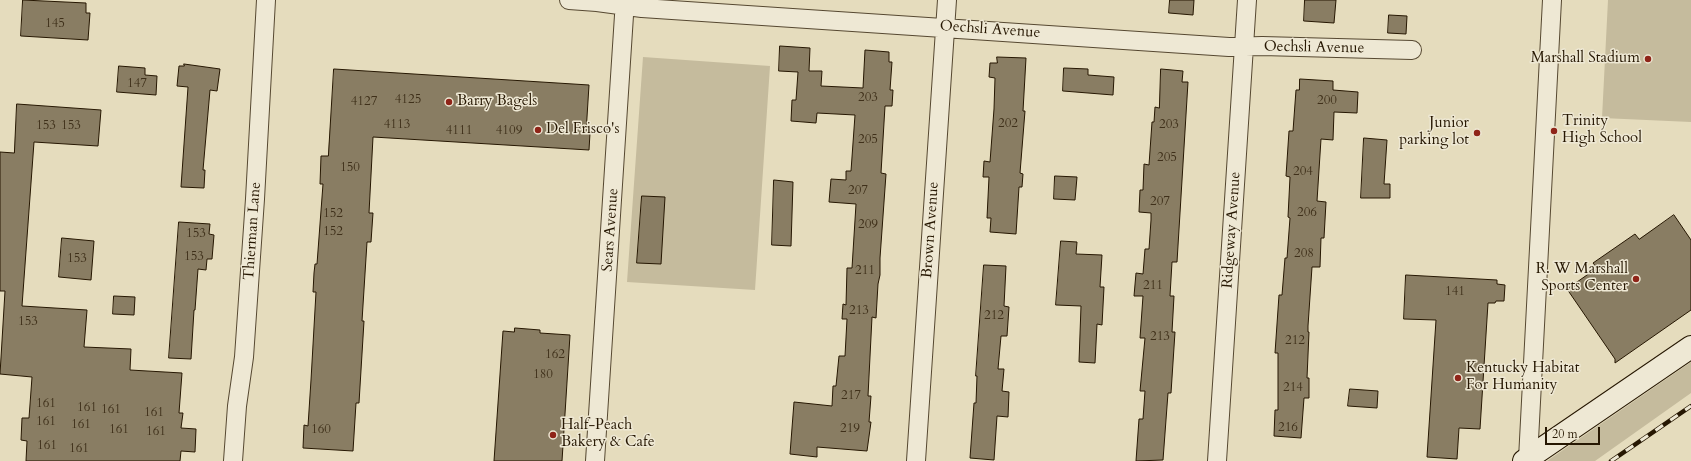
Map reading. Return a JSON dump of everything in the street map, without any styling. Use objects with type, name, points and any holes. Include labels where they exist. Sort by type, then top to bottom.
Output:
[{"type":"main road","points":[[1526,460],[1691,347]]},
{"type":"street","name":"Thierman Lane","points":[[233,461],[237,406],[244,357],[263,72],[266,0]]},
{"type":"street","name":"Oechsli Avenue","points":[[569,0],[626,3],[642,8],[1243,47],[1262,46],[1412,50]]},
{"type":"street","name":"Brown Avenue","points":[[916,461],[947,0]]},
{"type":"street","name":"Ridgeway Avenue","points":[[1217,461],[1247,0]]},
{"type":"street","points":[[1526,460],[1552,0]]},
{"type":"street","name":"Sears Avenue","points":[[595,461],[626,3]]},
{"type":"shaded area","name":"Marshall Stadium","points":[[1608,0],[1691,0],[1691,122],[1602,118]]},
{"type":"shaded area","points":[[643,57],[770,66],[755,290],[627,282]]},
{"type":"shaded area","points":[[1691,362],[1691,393],[1595,461],[1547,461]]},
{"type":"building","points":[[23,0],[86,3],[86,13],[90,13],[88,40],[21,36]]},
{"type":"building","points":[[1170,0],[1194,0],[1193,15],[1169,13]]},
{"type":"building","points":[[1305,0],[1336,0],[1334,23],[1304,21]]},
{"type":"building","points":[[1389,15],[1407,16],[1406,34],[1388,33]]},
{"type":"building","points":[[780,46],[810,48],[809,71],[822,71],[821,86],[863,88],[865,50],[889,52],[889,62],[892,62],[890,90],[893,90],[892,106],[885,106],[881,173],[886,174],[876,318],[872,317],[868,396],[871,396],[869,422],[871,422],[867,451],[817,447],[817,457],[790,454],[794,402],[832,406],[833,386],[836,386],[839,356],[845,356],[847,319],[842,319],[843,304],[846,305],[847,268],[852,268],[856,204],[829,202],[831,179],[846,180],[846,171],[851,171],[855,115],[817,113],[816,123],[791,121],[792,100],[796,100],[798,72],[779,71]]},
{"type":"building","points":[[997,57],[1026,58],[1023,111],[1025,111],[1020,173],[1023,174],[1022,187],[1019,187],[1016,234],[990,232],[991,218],[987,218],[989,177],[983,177],[984,161],[990,162],[995,78],[989,77],[990,63],[997,63]]},
{"type":"building","points":[[184,64],[220,69],[217,91],[210,90],[203,170],[205,170],[204,188],[181,187],[188,87],[177,86],[179,66],[184,66]]},
{"type":"building","points":[[119,66],[145,68],[145,75],[157,76],[156,95],[117,92]]},
{"type":"building","points":[[1064,68],[1088,69],[1088,75],[1114,77],[1113,95],[1063,91]]},
{"type":"building","points":[[334,69],[589,85],[586,133],[590,133],[589,150],[373,137],[369,213],[373,213],[371,242],[367,242],[359,403],[356,403],[353,451],[303,448],[304,425],[308,426],[311,380],[316,292],[313,292],[314,273],[315,264],[317,264],[323,184],[320,184],[321,156],[328,156]]},
{"type":"building","points":[[1161,69],[1183,71],[1182,82],[1188,82],[1177,262],[1172,262],[1170,296],[1174,296],[1172,332],[1175,332],[1171,393],[1168,393],[1163,460],[1136,461],[1139,419],[1143,419],[1145,391],[1140,391],[1145,338],[1140,338],[1143,296],[1134,296],[1136,273],[1143,274],[1145,249],[1149,249],[1151,220],[1151,213],[1139,212],[1140,190],[1143,190],[1144,164],[1149,165],[1152,122],[1154,122],[1155,107],[1159,108]]},
{"type":"building","points":[[1300,79],[1333,81],[1333,90],[1358,92],[1357,113],[1334,112],[1333,140],[1321,139],[1317,201],[1326,202],[1324,238],[1321,238],[1320,267],[1312,267],[1308,326],[1307,378],[1309,378],[1309,398],[1304,398],[1301,438],[1274,436],[1275,410],[1278,410],[1278,353],[1275,353],[1279,295],[1282,295],[1290,218],[1288,217],[1290,177],[1286,176],[1289,131],[1293,131],[1296,90],[1299,90]]},
{"type":"building","points":[[17,104],[101,110],[98,146],[34,142],[22,306],[87,310],[84,347],[131,349],[130,370],[182,373],[179,413],[183,413],[181,428],[196,429],[195,452],[181,451],[180,461],[26,461],[27,441],[21,440],[22,418],[29,418],[32,377],[0,374],[5,291],[0,291],[0,152],[14,153]]},
{"type":"building","points":[[1364,138],[1387,140],[1384,184],[1390,184],[1390,198],[1361,198]]},
{"type":"building","points":[[1055,176],[1077,177],[1075,200],[1054,199]]},
{"type":"building","points":[[774,180],[793,182],[791,246],[772,245]]},
{"type":"building","points":[[642,196],[665,197],[661,264],[637,263]]},
{"type":"building","name":"R. W Marshall Sports Center","points":[[1674,215],[1691,240],[1691,310],[1615,363],[1615,359],[1567,289],[1597,268],[1593,263],[1635,234],[1639,239]]},
{"type":"building","points":[[179,222],[210,224],[209,234],[214,235],[212,259],[207,259],[206,270],[198,269],[191,359],[169,358]]},
{"type":"building","points":[[62,238],[94,241],[91,280],[59,277]]},
{"type":"building","points":[[1061,241],[1077,242],[1076,254],[1102,255],[1100,287],[1104,287],[1102,325],[1097,324],[1095,363],[1079,362],[1081,306],[1056,305]]},
{"type":"building","points":[[984,265],[1006,266],[1004,306],[1009,307],[1007,336],[1001,336],[998,369],[1004,369],[1002,391],[1009,392],[1008,417],[997,416],[994,460],[970,458],[974,403],[976,403],[976,376]]},
{"type":"building","points":[[1406,275],[1497,280],[1497,284],[1505,285],[1504,301],[1488,303],[1480,429],[1459,428],[1457,459],[1427,457],[1436,320],[1404,319]]},
{"type":"building","points":[[114,296],[135,297],[134,315],[113,314]]},
{"type":"building","points":[[515,328],[540,330],[540,333],[570,335],[562,461],[494,461],[503,331],[514,332]]},
{"type":"building","points":[[1350,389],[1378,391],[1377,408],[1348,406]]},
{"type":"railway","points":[[1611,461],[1691,406]]},
{"type":"place","name":"Marshall Stadium","points":[[1648,59]]},
{"type":"place","name":"Barry Bagels","points":[[449,102]]},
{"type":"place","name":"Del Frisco's","points":[[538,130]]},
{"type":"place","name":"Trinity High School","points":[[1554,131]]},
{"type":"place","name":"Junior parking lot","points":[[1477,133]]},
{"type":"place","name":"R. W Marshall Sports Center","points":[[1636,279]]},
{"type":"place","name":"Kentucky Habitat For Humanity","points":[[1458,378]]},
{"type":"place","name":"Half-Peach Bakery & Cafe","points":[[553,435]]}]
